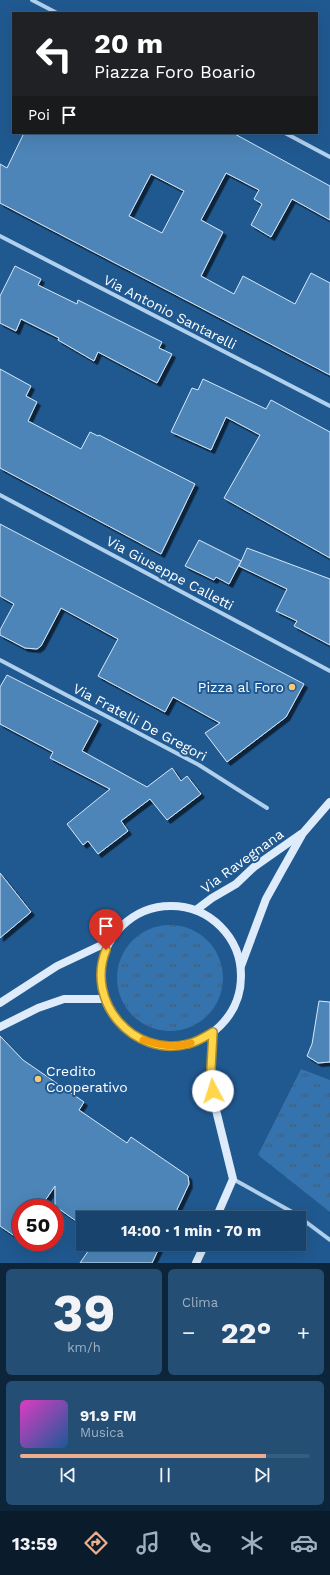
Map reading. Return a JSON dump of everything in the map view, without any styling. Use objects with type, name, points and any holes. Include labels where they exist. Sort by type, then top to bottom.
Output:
[{"type":"main road","name":"Via Ravegnana","points":[[196,910],[212,898],[236,884],[254,867],[302,833],[330,802]]},
{"type":"main road","name":"Via Ravegnana","points":[[241,966],[266,899],[302,833]]},
{"type":"main road","points":[[164,906],[180,906],[196,910],[213,919],[226,932],[236,948],[241,966],[241,987],[237,1000],[229,1016],[213,1032],[188,1044],[172,1046],[154,1044],[138,1038],[124,1028],[112,1015],[104,999],[100,980],[102,959],[110,941],[120,927],[147,909],[164,906]]},
{"type":"main road","points":[[0,1003],[57,966],[110,941]]},
{"type":"main road","points":[[0,1027],[38,1008],[64,999],[104,999]]},
{"type":"main road","points":[[213,1032],[211,1068],[214,1102],[233,1179],[219,1211]]},
{"type":"main road","points":[[196,1263],[201,1251]]},
{"type":"street","points":[[32,0],[55,12]]},
{"type":"street","points":[[287,134],[330,157]]},
{"type":"street","name":"Via Antonio Santarelli","points":[[0,236],[330,406]]},
{"type":"street","name":"Via Giuseppe Calletti","points":[[0,495],[330,671]]},
{"type":"street","name":"Via Fratelli De Gregori","points":[[0,660],[199,765],[267,808]]},
{"type":"street","points":[[233,1179],[294,1213],[330,1240]]},
{"type":"green space","points":[[170,925],[190,929],[207,941],[219,958],[223,978],[219,998],[207,1015],[190,1027],[170,1031],[150,1027],[133,1015],[121,998],[117,978],[121,958],[133,941],[150,929]]},
{"type":"green space","points":[[301,1069],[330,1080],[330,1212],[258,1155]]},
{"type":"building","points":[[24,134],[235,134],[330,186],[330,220],[292,199],[271,237],[251,225],[262,204],[254,199],[259,190],[226,173],[201,220],[223,232],[201,276],[234,294],[243,276],[295,304],[311,273],[330,283],[330,375],[0,203],[0,164],[7,168]],"holes":[[[151,174],[184,191],[162,233],[129,216]]]},
{"type":"building","points":[[15,266],[41,279],[38,285],[77,304],[78,300],[162,342],[159,348],[172,354],[157,383],[98,352],[94,361],[58,340],[59,338],[21,319],[16,331],[0,323],[0,296]]},
{"type":"building","points":[[0,369],[31,386],[26,396],[37,402],[28,421],[81,449],[90,432],[98,436],[99,435],[195,484],[161,554],[0,468]]},
{"type":"building","points":[[203,379],[266,409],[271,400],[330,432],[330,558],[224,498],[260,435],[226,417],[211,450],[171,432],[192,388],[198,390]]},
{"type":"building","points":[[0,524],[304,684],[286,717],[227,762],[205,733],[220,723],[173,697],[165,712],[98,676],[118,639],[61,608],[41,646],[37,649],[25,648],[0,635],[0,630],[14,604],[0,596]]},
{"type":"building","points":[[199,540],[241,561],[229,584],[216,577],[214,580],[185,566]]},
{"type":"building","points":[[247,548],[330,579],[330,645],[294,626],[297,621],[276,611],[287,589],[239,566]]},
{"type":"building","points":[[7,675],[98,721],[82,751],[147,787],[172,768],[181,781],[187,776],[201,794],[167,820],[150,799],[121,821],[128,831],[98,854],[88,841],[83,845],[67,824],[110,789],[50,758],[53,752],[0,724],[0,687]]},
{"type":"building","points":[[0,873],[31,912],[0,938]]},
{"type":"building","points":[[319,1001],[330,1002],[330,1062],[318,1063],[307,1056],[312,1044]]},
{"type":"building","points":[[0,1036],[23,1060],[84,1102],[79,1110],[127,1143],[131,1137],[188,1176],[189,1184],[176,1211],[76,1211],[76,1221],[64,1212],[64,1199],[55,1199],[55,1186],[46,1199],[12,1199],[12,1234],[0,1226]]},
{"type":"building","points":[[88,1251],[158,1251],[152,1263],[80,1263]]},
{"type":"slow traffic","points":[[143,1040],[154,1044],[172,1046],[191,1043]]},
{"type":"place","name":"Pizza al Foro","points":[[292,687]]},
{"type":"place","name":"Credito Cooperativo","points":[[38,1079]]},
{"type":"route","points":[[106,950],[102,959],[100,980],[104,999],[112,1015],[124,1028],[138,1038],[154,1044],[172,1046],[188,1044],[202,1039],[213,1032],[211,1068],[213,1091]]}]
